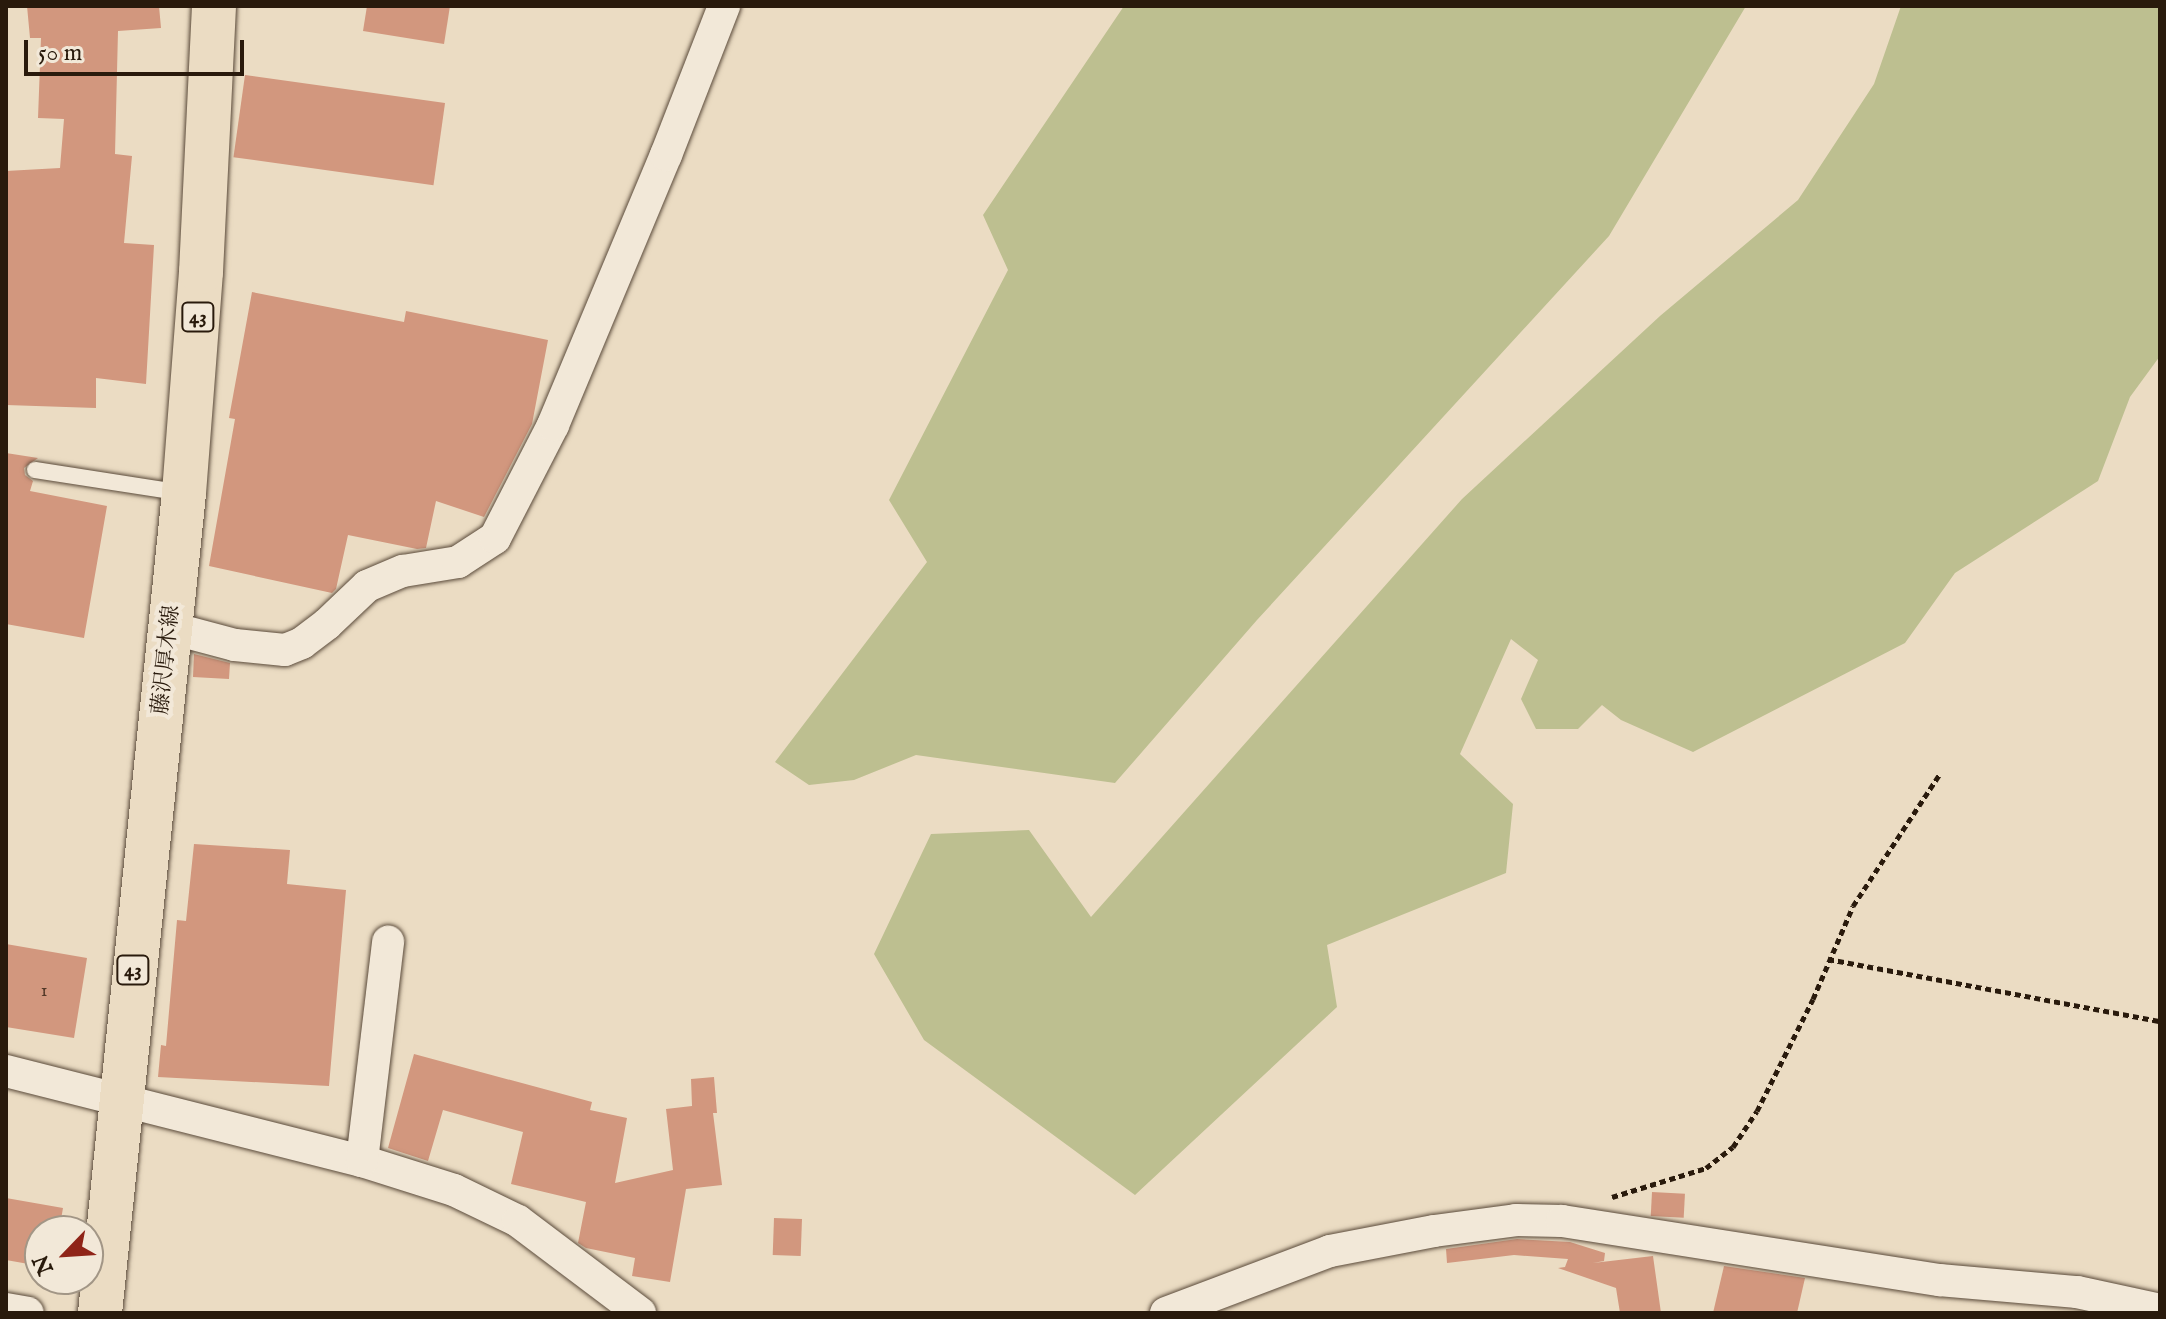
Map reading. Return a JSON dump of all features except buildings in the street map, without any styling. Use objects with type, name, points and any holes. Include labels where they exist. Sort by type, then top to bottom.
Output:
[{"type":"main road","name":"藤沢厚木線","points":[[100,1313],[184,493],[202,256],[214,6]]},
{"type":"street","points":[[171,628],[266,651],[285,650],[302,643],[327,624],[367,586],[403,571],[458,562],[495,538],[553,425],[666,155],[724,6]]},
{"type":"street","points":[[362,1161],[388,942]]},
{"type":"street","points":[[6,1071],[362,1161],[454,1190],[518,1221],[640,1313]]},
{"type":"street","points":[[1166,1313],[1330,1251],[1516,1220],[1562,1221],[1939,1280],[2077,1292],[2160,1310]]},
{"type":"street","points":[[6,1309],[28,1313]]},
{"type":"lane","points":[[35,470],[184,493]]},
{"type":"path","points":[[1607,1198],[1706,1168],[1733,1147],[1757,1111],[1813,999],[1853,906],[1939,775]]},
{"type":"path","points":[[1828,959],[2160,1021]]},
{"type":"green space","points":[[1124,6],[1746,6],[1609,236],[1257,620],[1115,783],[916,755],[854,780],[809,785],[775,762],[927,562],[889,500],[1008,270],[983,215]]},
{"type":"green space","points":[[1901,6],[2160,6],[2160,356],[2130,397],[2098,481],[1955,573],[1905,643],[1693,752],[1621,720],[1602,705],[1578,729],[1536,729],[1521,699],[1538,660],[1511,639],[1460,754],[1513,804],[1506,873],[1327,945],[1337,1007],[1135,1195],[924,1040],[874,954],[931,834],[1029,830],[1091,917],[1462,499],[1660,316],[1798,200],[1874,84]]}]
